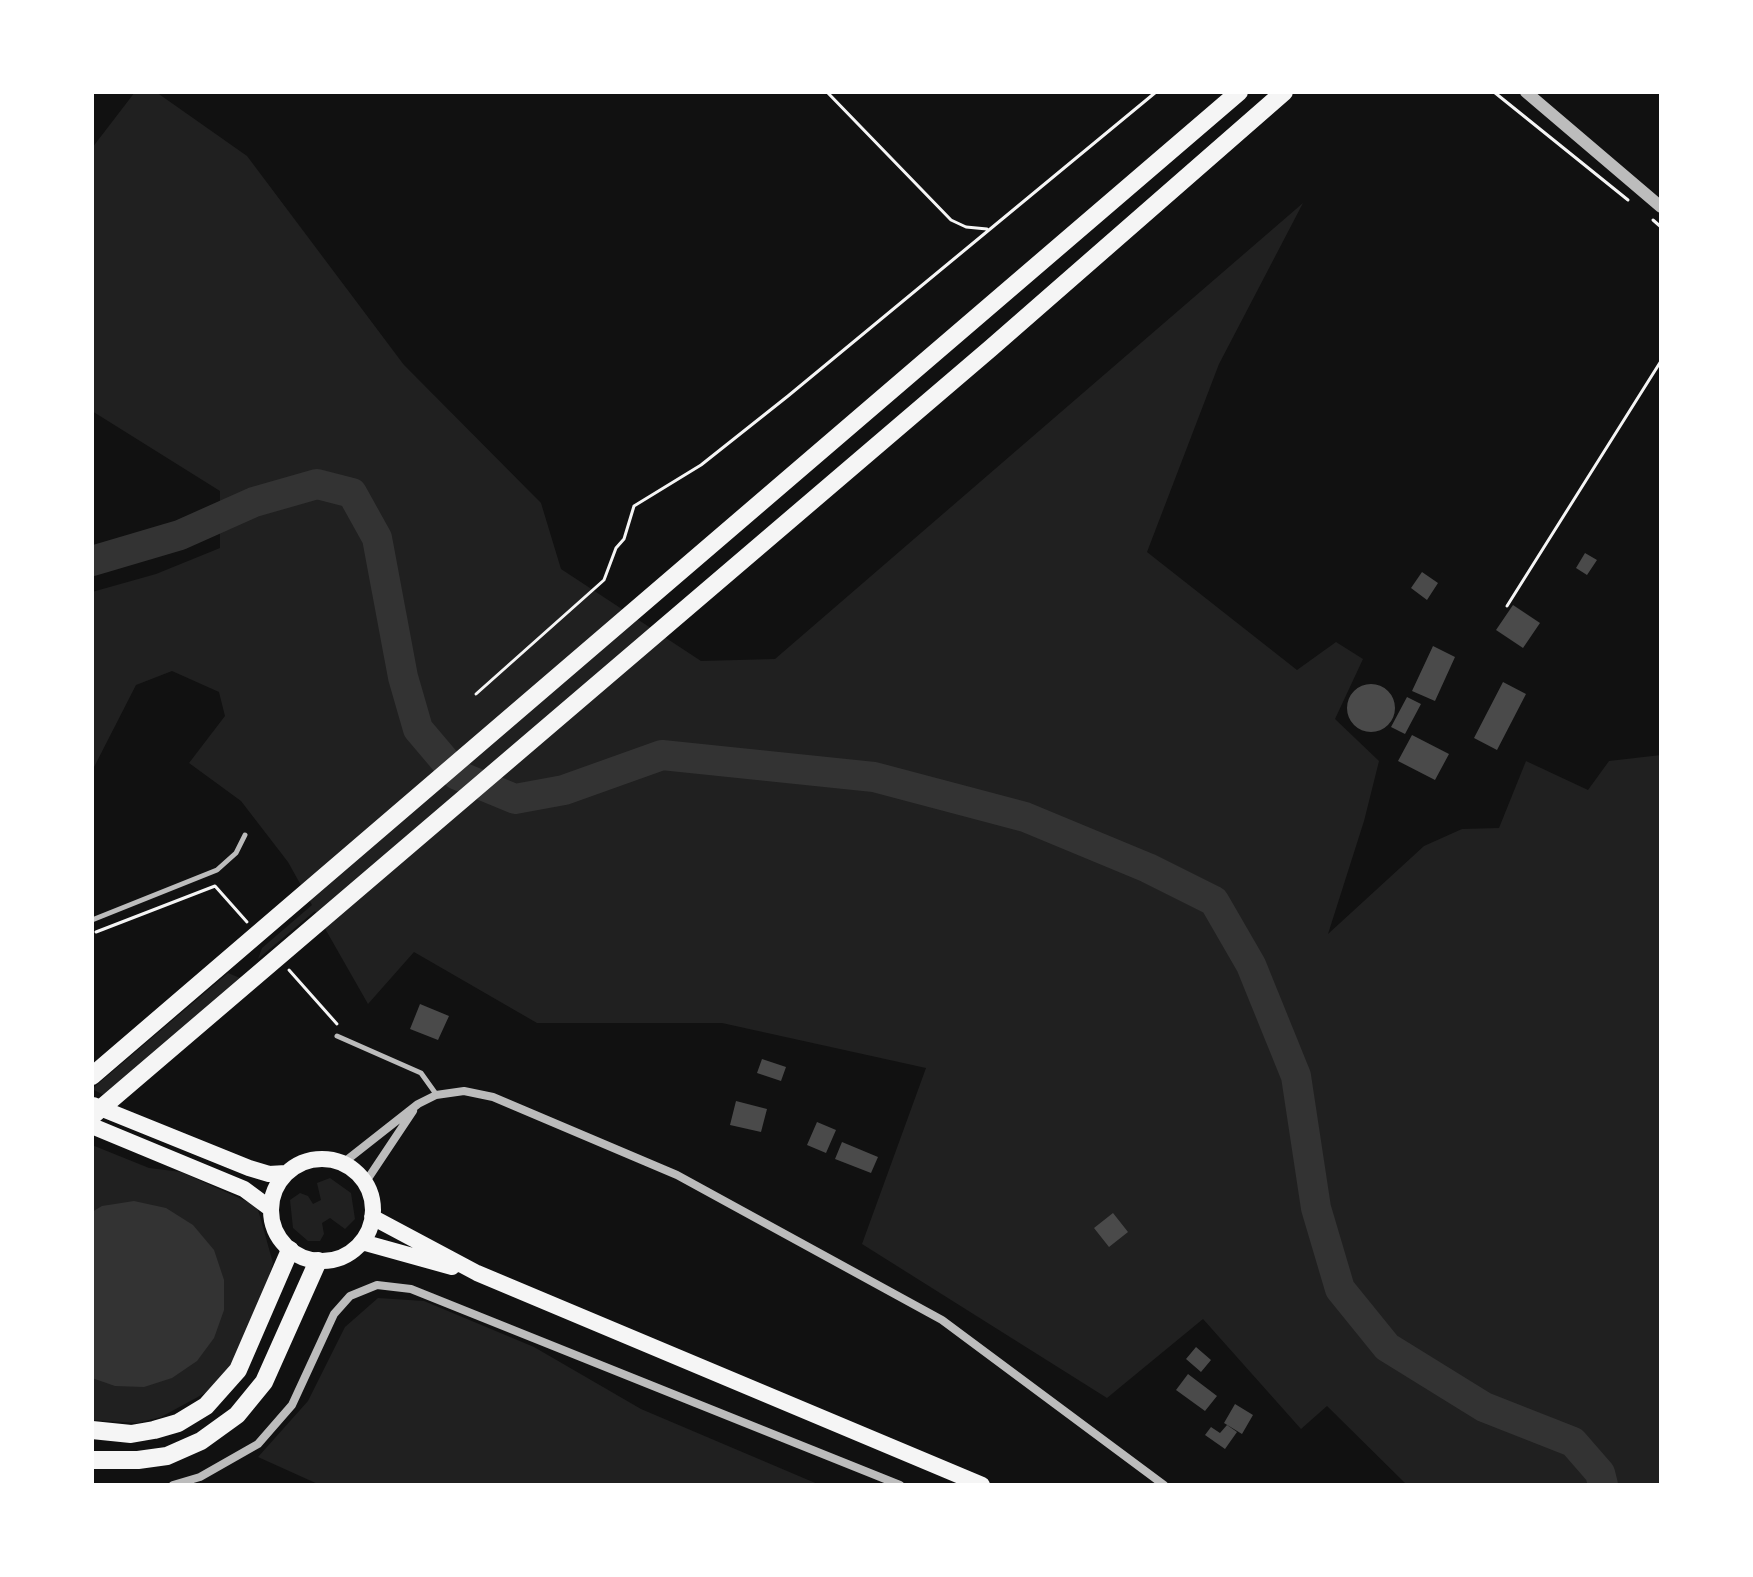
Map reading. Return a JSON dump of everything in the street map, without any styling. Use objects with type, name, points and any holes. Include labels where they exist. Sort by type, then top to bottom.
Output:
[{"type":"highway","points":[[92,1076],[1239,92]]},
{"type":"highway","points":[[92,1116],[1002,338],[1284,92]]},
{"type":"highway","points":[[92,1430],[131,1434],[154,1430],[178,1423],[206,1406],[238,1370],[290,1250]]},
{"type":"highway","points":[[92,1460],[128,1461],[167,1456],[201,1441],[237,1415],[264,1382],[318,1261]]},
{"type":"main road","points":[[92,1105],[269,1174],[286,1173],[309,1160],[326,1159],[343,1163],[365,1183],[372,1201],[372,1217],[362,1242],[345,1255],[318,1261],[290,1250],[276,1232],[271,1209],[273,1196],[286,1173]]},
{"type":"main road","points":[[92,1126],[244,1189],[271,1209]]},
{"type":"main road","points":[[372,1217],[477,1273],[982,1485]]},
{"type":"main road","points":[[362,1242],[477,1273]]},
{"type":"street","points":[[1526,92],[1661,207]]},
{"type":"street","points":[[343,1163],[418,1104],[436,1095],[464,1091],[493,1097],[677,1175],[942,1320],[1164,1485]]},
{"type":"street","points":[[365,1183],[418,1104]]},
{"type":"street","points":[[173,1485],[200,1477],[258,1444],[292,1405],[334,1314],[350,1296],[377,1285],[411,1289],[900,1485]]},
{"type":"lane","points":[[92,920],[217,870],[236,853],[245,835]]},
{"type":"lane","points":[[337,1036],[421,1073],[436,1095]]},
{"type":"path","points":[[827,92],[951,220],[966,227],[987,229]]},
{"type":"path","points":[[476,694],[604,580],[616,548],[624,539],[634,506],[701,465],[1156,92]]},
{"type":"path","points":[[1494,92],[1637,207]]},
{"type":"path","points":[[1649,217],[1661,227]]},
{"type":"path","points":[[1507,606],[1661,361]]},
{"type":"path","points":[[92,930],[107,929],[215,886],[219,889]]},
{"type":"path","points":[[322,1008],[337,1024],[337,1036]]},
{"type":"shaded area","points":[[135,92],[156,92],[247,156],[404,365],[541,503],[561,569],[701,661],[775,659],[1303,203],[1219,364],[1147,552],[1297,670],[1336,642],[1363,659],[1335,719],[1379,761],[1364,821],[1328,934],[1424,846],[1462,829],[1499,828],[1526,761],[1588,790],[1609,761],[1661,755],[1661,1485],[1407,1485],[1327,1406],[1301,1429],[1203,1319],[1107,1398],[862,1244],[926,1068],[722,1023],[537,1023],[414,952],[368,1004],[315,911],[258,959],[262,948],[312,905],[288,862],[241,801],[189,763],[225,716],[219,692],[172,671],[136,685],[92,771],[92,592],[156,574],[220,548],[220,491],[92,411],[92,148]]},
{"type":"shaded area","points":[[228,973],[240,978],[104,1095],[92,1089]]},
{"type":"shaded area","points":[[92,1145],[149,1168],[181,1172],[257,1206],[273,1263],[262,1301],[233,1362],[207,1392],[161,1417],[137,1423],[92,1420]]},
{"type":"shaded area","points":[[330,1178],[351,1193],[355,1219],[345,1229],[330,1218],[322,1223],[324,1234],[320,1241],[308,1241],[293,1228],[290,1200],[300,1193],[308,1196],[313,1204],[321,1200],[317,1183]]},
{"type":"shaded area","points":[[134,1201],[166,1208],[193,1225],[214,1250],[224,1280],[224,1310],[214,1338],[197,1361],[172,1378],[144,1387],[115,1386],[92,1378],[92,1212],[102,1206]]},
{"type":"shaded area","points":[[378,1298],[424,1301],[534,1347],[641,1409],[820,1485],[320,1485],[258,1457],[308,1401],[345,1327]]},
{"type":"building","points":[[1585,553],[1597,560],[1587,575],[1576,568]]},
{"type":"building","points":[[1422,572],[1438,583],[1427,600],[1411,588]]},
{"type":"building","points":[[1513,605],[1540,623],[1523,648],[1496,630]]},
{"type":"building","points":[[1433,646],[1455,657],[1435,701],[1412,691]]},
{"type":"building","points":[[1503,682],[1526,694],[1497,750],[1474,738]]},
{"type":"building","points":[[1371,684],[1388,691],[1395,708],[1388,725],[1371,732],[1354,725],[1347,708],[1354,691]]},
{"type":"building","points":[[1407,697],[1421,704],[1405,734],[1391,727]]},
{"type":"building","points":[[1412,735],[1449,754],[1435,780],[1398,761]]},
{"type":"building","points":[[420,1004],[449,1016],[438,1040],[410,1029]]},
{"type":"building","points":[[762,1059],[786,1067],[781,1081],[757,1073]]},
{"type":"building","points":[[736,1101],[767,1109],[761,1132],[730,1125]]},
{"type":"building","points":[[817,1122],[836,1130],[826,1153],[807,1145]]},
{"type":"building","points":[[842,1142],[878,1157],[871,1173],[835,1159]]},
{"type":"building","points":[[1113,1213],[1128,1232],[1109,1247],[1094,1228]]},
{"type":"building","points":[[1196,1347],[1211,1360],[1201,1372],[1186,1359]]},
{"type":"building","points":[[1188,1374],[1217,1396],[1205,1411],[1176,1390]]},
{"type":"building","points":[[1235,1404],[1253,1415],[1242,1434],[1224,1423]]},
{"type":"building","points":[[1227,1425],[1237,1432],[1225,1449],[1205,1435],[1211,1427],[1220,1433]]},
{"type":"waterway","points":[[92,561],[180,535],[254,502],[317,484],[352,493],[377,538],[403,677],[418,729],[457,775],[515,799],[564,790],[662,755],[874,777],[1025,817],[1148,868],[1214,901],[1251,965],[1296,1076],[1316,1208],[1340,1289],[1387,1347],[1484,1407],[1573,1442],[1600,1473],[1603,1485]]}]
